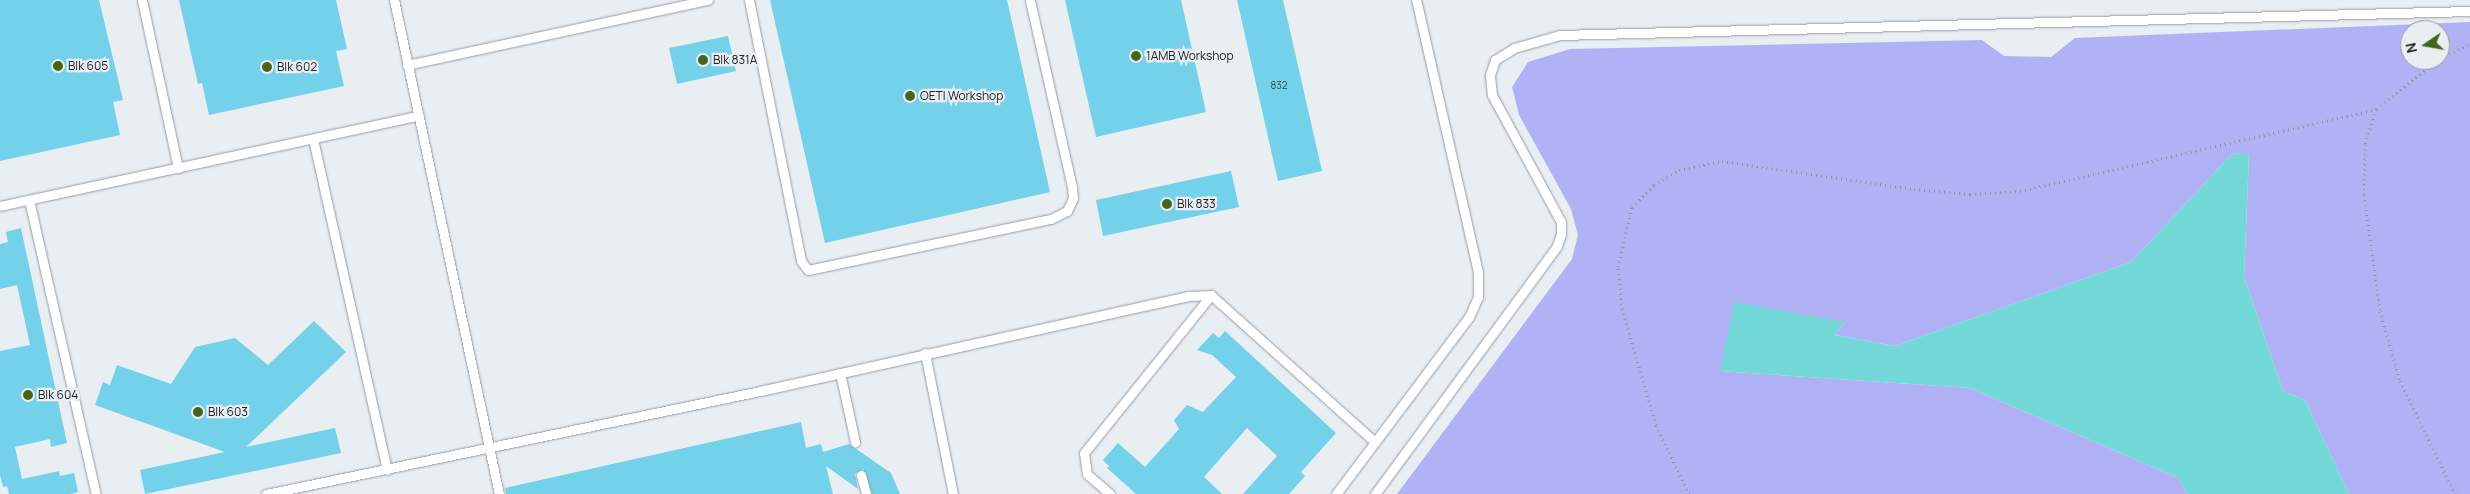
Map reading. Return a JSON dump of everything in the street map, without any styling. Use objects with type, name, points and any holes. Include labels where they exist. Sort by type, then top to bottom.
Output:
[{"type":"lane","points":[[142,0],[178,168]]},
{"type":"lane","points":[[394,0],[499,494]]},
{"type":"lane","points":[[408,65],[708,0]]},
{"type":"lane","points":[[749,0],[801,261],[804,268],[812,270],[1051,219],[1067,211],[1073,198],[1072,187],[1030,0]]},
{"type":"lane","points":[[1336,494],[1469,317],[1478,297],[1478,272],[1416,0]]},
{"type":"lane","points":[[1376,494],[1557,246],[1561,234],[1561,222],[1492,95],[1490,76],[1495,60],[1514,48],[1560,35],[2470,11]]},
{"type":"lane","points":[[0,206],[418,116]]},
{"type":"lane","points":[[313,139],[386,470]]},
{"type":"lane","points":[[29,200],[96,494]]},
{"type":"lane","points":[[266,494],[489,449],[1190,296],[1211,295],[1375,442]]},
{"type":"lane","points":[[1110,494],[1087,474],[1084,453],[1211,295]]},
{"type":"lane","points":[[925,353],[953,494]]},
{"type":"lane","points":[[840,373],[855,442]]},
{"type":"lane","points":[[861,475],[866,494]]},
{"type":"path","points":[[2450,54],[2470,44]]},
{"type":"path","points":[[1690,494],[1656,425],[1622,309],[1618,268],[1632,207],[1654,185],[1679,170],[1722,161],[1914,189],[1970,194],[2020,191],[2377,109],[2425,70]]},
{"type":"path","points":[[2377,109],[2365,144],[2364,195],[2380,311],[2400,380],[2455,494]]},
{"type":"shaded area","points":[[2470,22],[2470,494],[2349,494],[2305,400],[2283,391],[2244,277],[2249,155],[2233,153],[2131,262],[1895,346],[1835,335],[1845,322],[1721,371],[1970,388],[2178,478],[2188,494],[1397,494],[1572,259],[1578,235],[1571,209],[1519,115],[1512,87],[1528,62],[1570,49],[1982,40],[2004,56],[2051,57],[2075,38],[2400,25],[2400,70],[2450,70],[2450,23]]},
{"type":"shaded area","points":[[2233,153],[2249,154],[2244,277],[2283,391],[2305,400],[2349,494],[2188,494],[2178,478],[1970,388],[1720,371],[1734,302],[1845,322],[1835,335],[1895,346],[2131,262]]},
{"type":"building","name":"Blk 605","points":[[0,0],[99,0],[123,100],[113,102],[120,135],[0,161]]},
{"type":"building","name":"Blk 602","points":[[179,0],[336,0],[347,49],[336,51],[344,86],[209,115],[202,83],[198,84]]},
{"type":"building","name":"OETI Workshop","points":[[770,0],[1007,0],[1050,192],[825,243]]},
{"type":"building","name":"1AMB Workshop","points":[[1065,0],[1181,0],[1206,112],[1096,137]]},
{"type":"building","name":"1AMB Workshop","points":[[1237,0],[1283,0],[1322,171],[1278,181]]},
{"type":"building","name":"Blk 831A","points":[[728,36],[736,71],[677,84],[669,48]]},
{"type":"building","name":"Blk 833","points":[[1231,171],[1239,207],[1103,236],[1096,200]]},
{"type":"building","name":"Blk 604","points":[[21,228],[67,443],[51,447],[50,439],[15,447],[22,479],[59,471],[60,476],[74,473],[78,492],[71,494],[9,494],[7,486],[3,487],[0,475],[0,351],[30,345],[17,285],[0,289],[0,244],[8,242],[6,232]]},
{"type":"building","name":"Blk 603","points":[[314,321],[346,352],[246,447],[335,428],[341,453],[145,494],[140,470],[225,452],[95,405],[103,382],[110,385],[117,365],[171,384],[195,347],[235,338],[268,365]]},
{"type":"building","points":[[1225,331],[1336,433],[1301,472],[1305,476],[1289,494],[1243,494],[1277,456],[1247,428],[1204,477],[1222,494],[1136,494],[1107,468],[1109,466],[1103,460],[1118,443],[1145,467],[1179,429],[1174,420],[1187,405],[1203,412],[1236,377],[1212,355],[1197,350],[1213,333],[1219,338]]},
{"type":"building","points":[[801,422],[806,448],[821,444],[823,452],[849,444],[891,473],[900,494],[872,494],[863,469],[855,474],[858,489],[826,466],[833,494],[506,494],[505,488]]},
{"type":"place","name":"1AMB Workshop","points":[[1136,56]]},
{"type":"place","name":"Blk 831A","points":[[703,60]]},
{"type":"place","name":"Blk 605","points":[[58,66]]},
{"type":"place","name":"Blk 602","points":[[267,67]]},
{"type":"place","name":"OETI Workshop","points":[[910,96]]},
{"type":"place","name":"Blk 833","points":[[1167,204]]},
{"type":"place","name":"Blk 604","points":[[28,395]]},
{"type":"place","name":"Blk 603","points":[[198,412]]}]
